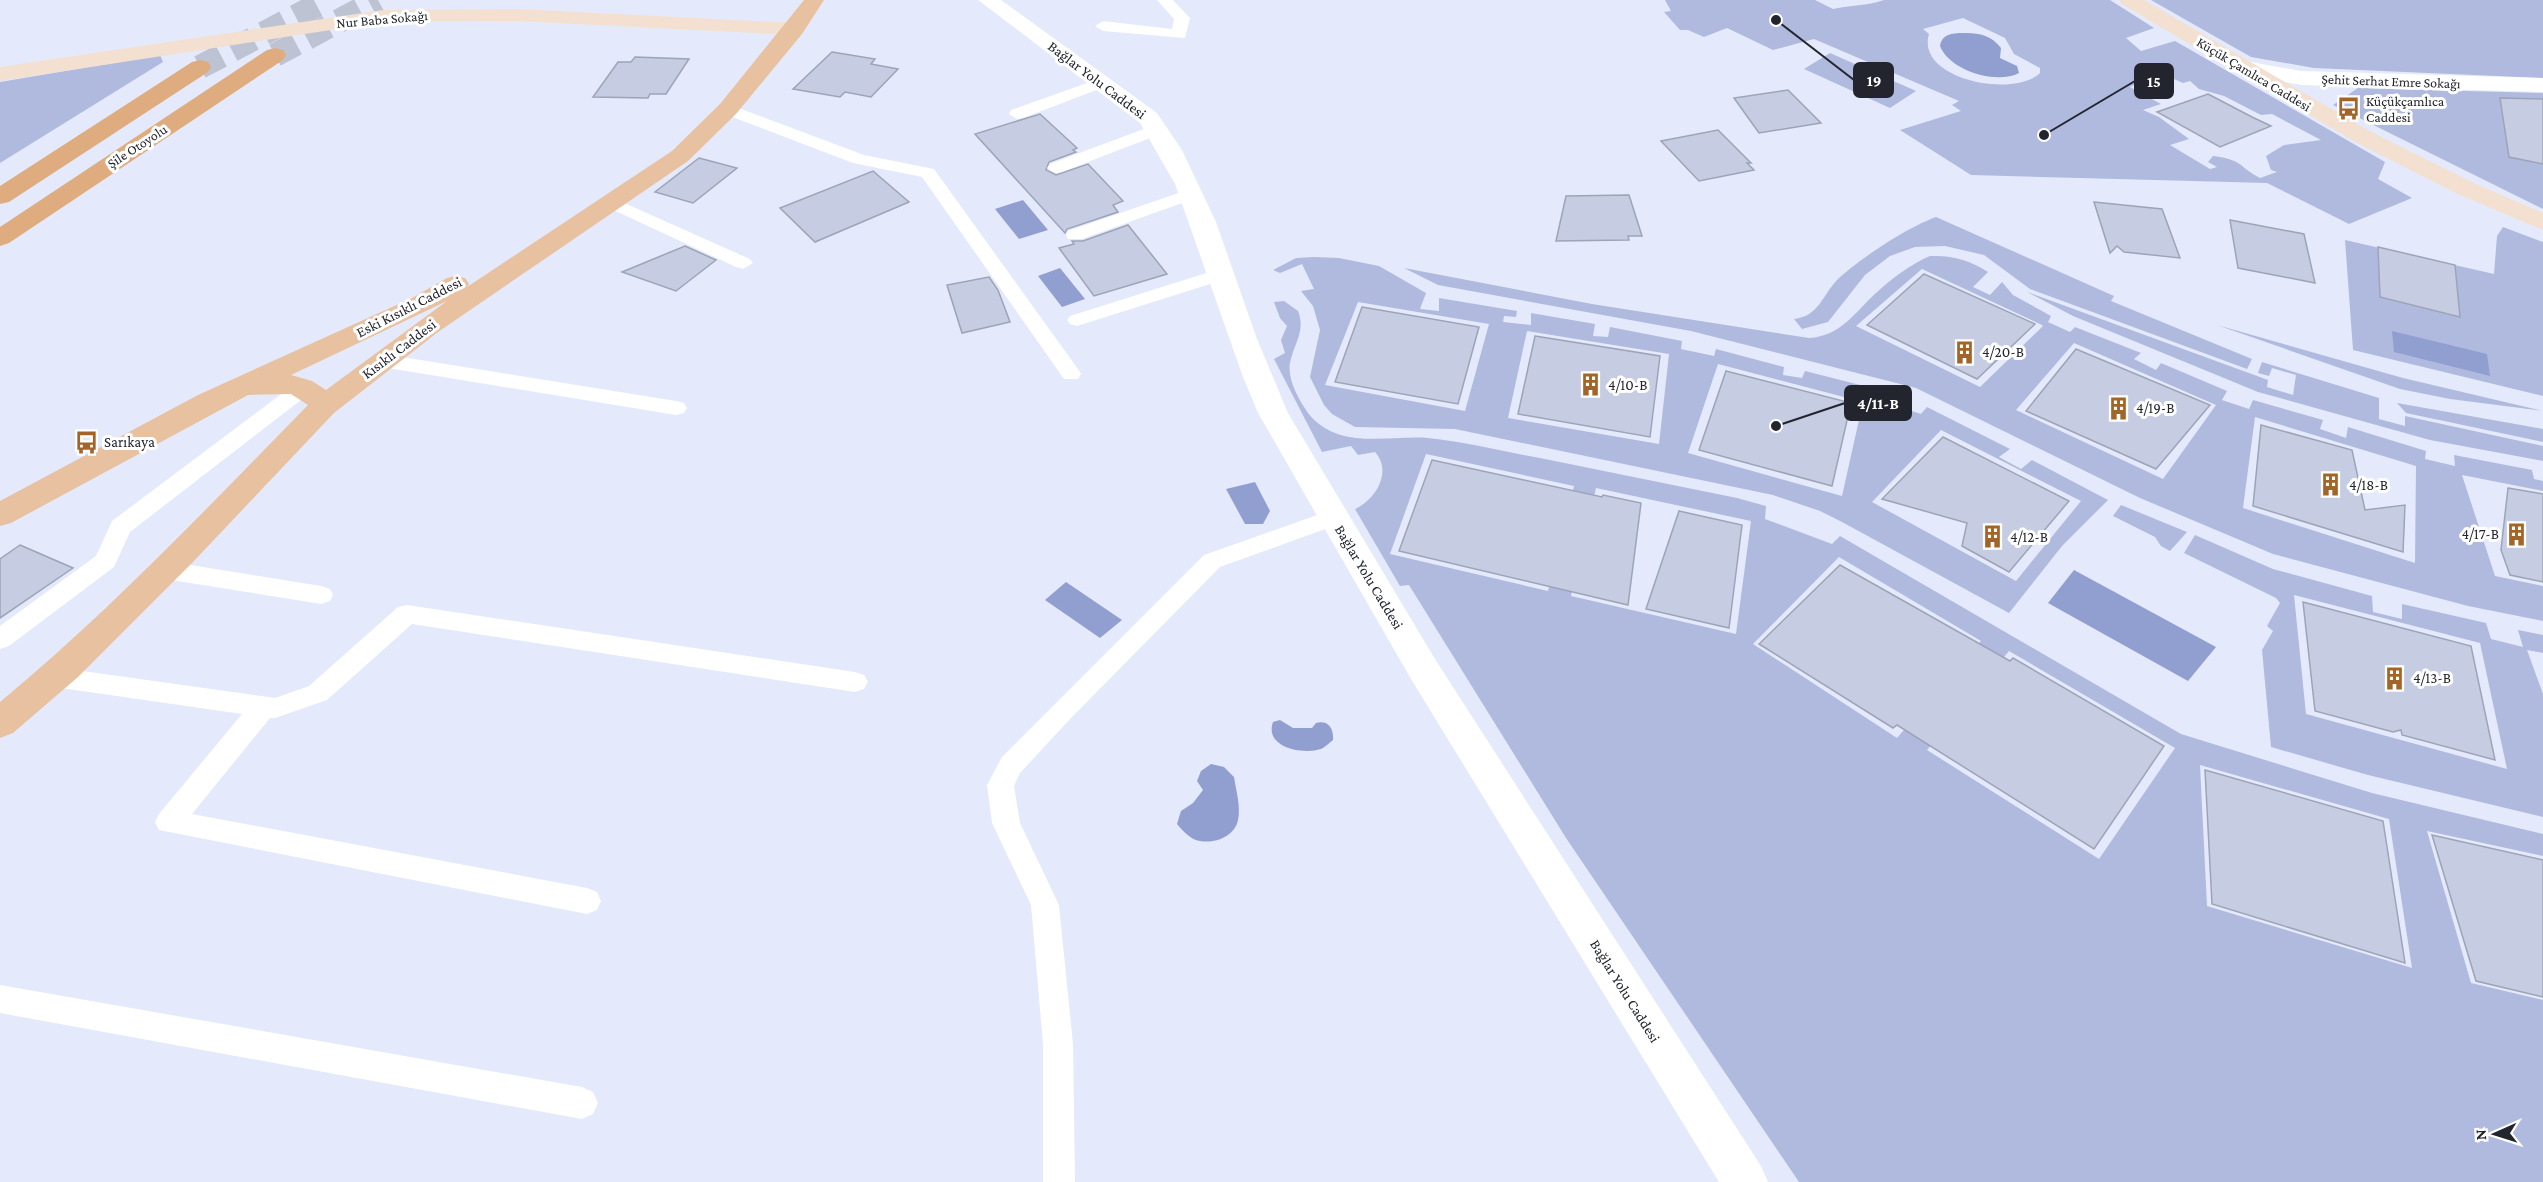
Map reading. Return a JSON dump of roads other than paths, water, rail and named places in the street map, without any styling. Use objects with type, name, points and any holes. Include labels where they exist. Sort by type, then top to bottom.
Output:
[{"type":"highway","name":"Şile Otoyolu","points":[[0,238],[275,55]]},
{"type":"highway","points":[[0,197],[200,67]]},
{"type":"main road","name":"Kısıklı Caddesi","points":[[0,723],[54,677],[165,570],[313,397],[383,361],[428,326],[680,156],[728,109],[781,22],[814,0]]},
{"type":"main road","name":"Küçük Çamlıca Caddesi","points":[[2129,0],[2241,67],[2408,161],[2543,222]]},
{"type":"main road","name":"Nur Baba Sokağı","points":[[0,74],[383,16],[519,15],[781,22]]},
{"type":"main road","name":"Eski Kısıklı Caddesi","points":[[0,515],[215,398],[422,304],[503,256],[644,162],[714,98],[781,22]]},
{"type":"main road","points":[[215,398],[264,384],[294,384],[313,397]]},
{"type":"street","name":"Bağlar Yolu Caddesi","points":[[988,0],[1149,118],[1174,153],[1255,376],[1273,413],[1430,678],[1745,1182]]},
{"type":"street","name":"Şehit Serhat Emre Sokağı","points":[[2241,67],[2301,78],[2543,86]]},
{"type":"lane","points":[[1102,27],[1179,35],[1182,18],[1165,0]]},
{"type":"lane","points":[[1017,114],[1101,83]]},
{"type":"lane","points":[[728,109],[859,159],[928,173],[1071,374]]},
{"type":"lane","points":[[1056,168],[1157,129]]},
{"type":"lane","points":[[1075,235],[1190,194]]},
{"type":"lane","points":[[613,203],[743,262]]},
{"type":"lane","points":[[1077,321],[1220,275]]},
{"type":"lane","points":[[383,361],[676,408]]},
{"type":"lane","points":[[0,639],[106,561],[120,527],[229,442],[313,397]]},
{"type":"lane","points":[[1059,1182],[1058,1044],[1045,905],[1006,823],[1000,785],[1011,765],[1055,718],[1212,561],[1334,517]]},
{"type":"lane","points":[[165,570],[321,595]]},
{"type":"lane","points":[[54,677],[275,708],[318,693],[407,614],[855,682]]},
{"type":"lane","points":[[264,706],[169,822],[587,901]]},
{"type":"lane","points":[[0,999],[582,1103]]},
{"type":"tunnel","points":[[200,67],[327,0]]},
{"type":"tunnel","points":[[275,55],[378,0]]},
{"type":"place","name":"19","points":[[1776,20]]},
{"type":"place","name":"Küçükçamlıca Caddesi","points":[[2348,109]]},
{"type":"place","name":"15","points":[[2044,135]]},
{"type":"place","name":"4/20-B","points":[[1964,352]]},
{"type":"place","name":"4/10-B","points":[[1590,385]]},
{"type":"place","name":"4/19-B","points":[[2118,408]]},
{"type":"place","name":"4/11-B","points":[[1776,426]]},
{"type":"place","name":"Sarıkaya","points":[[86,442]]},
{"type":"place","name":"4/18-B","points":[[2331,485]]},
{"type":"place","name":"4/17-B","points":[[2517,534]]},
{"type":"place","name":"4/12-B","points":[[1992,537]]},
{"type":"place","name":"4/13-B","points":[[2395,678]]}]
